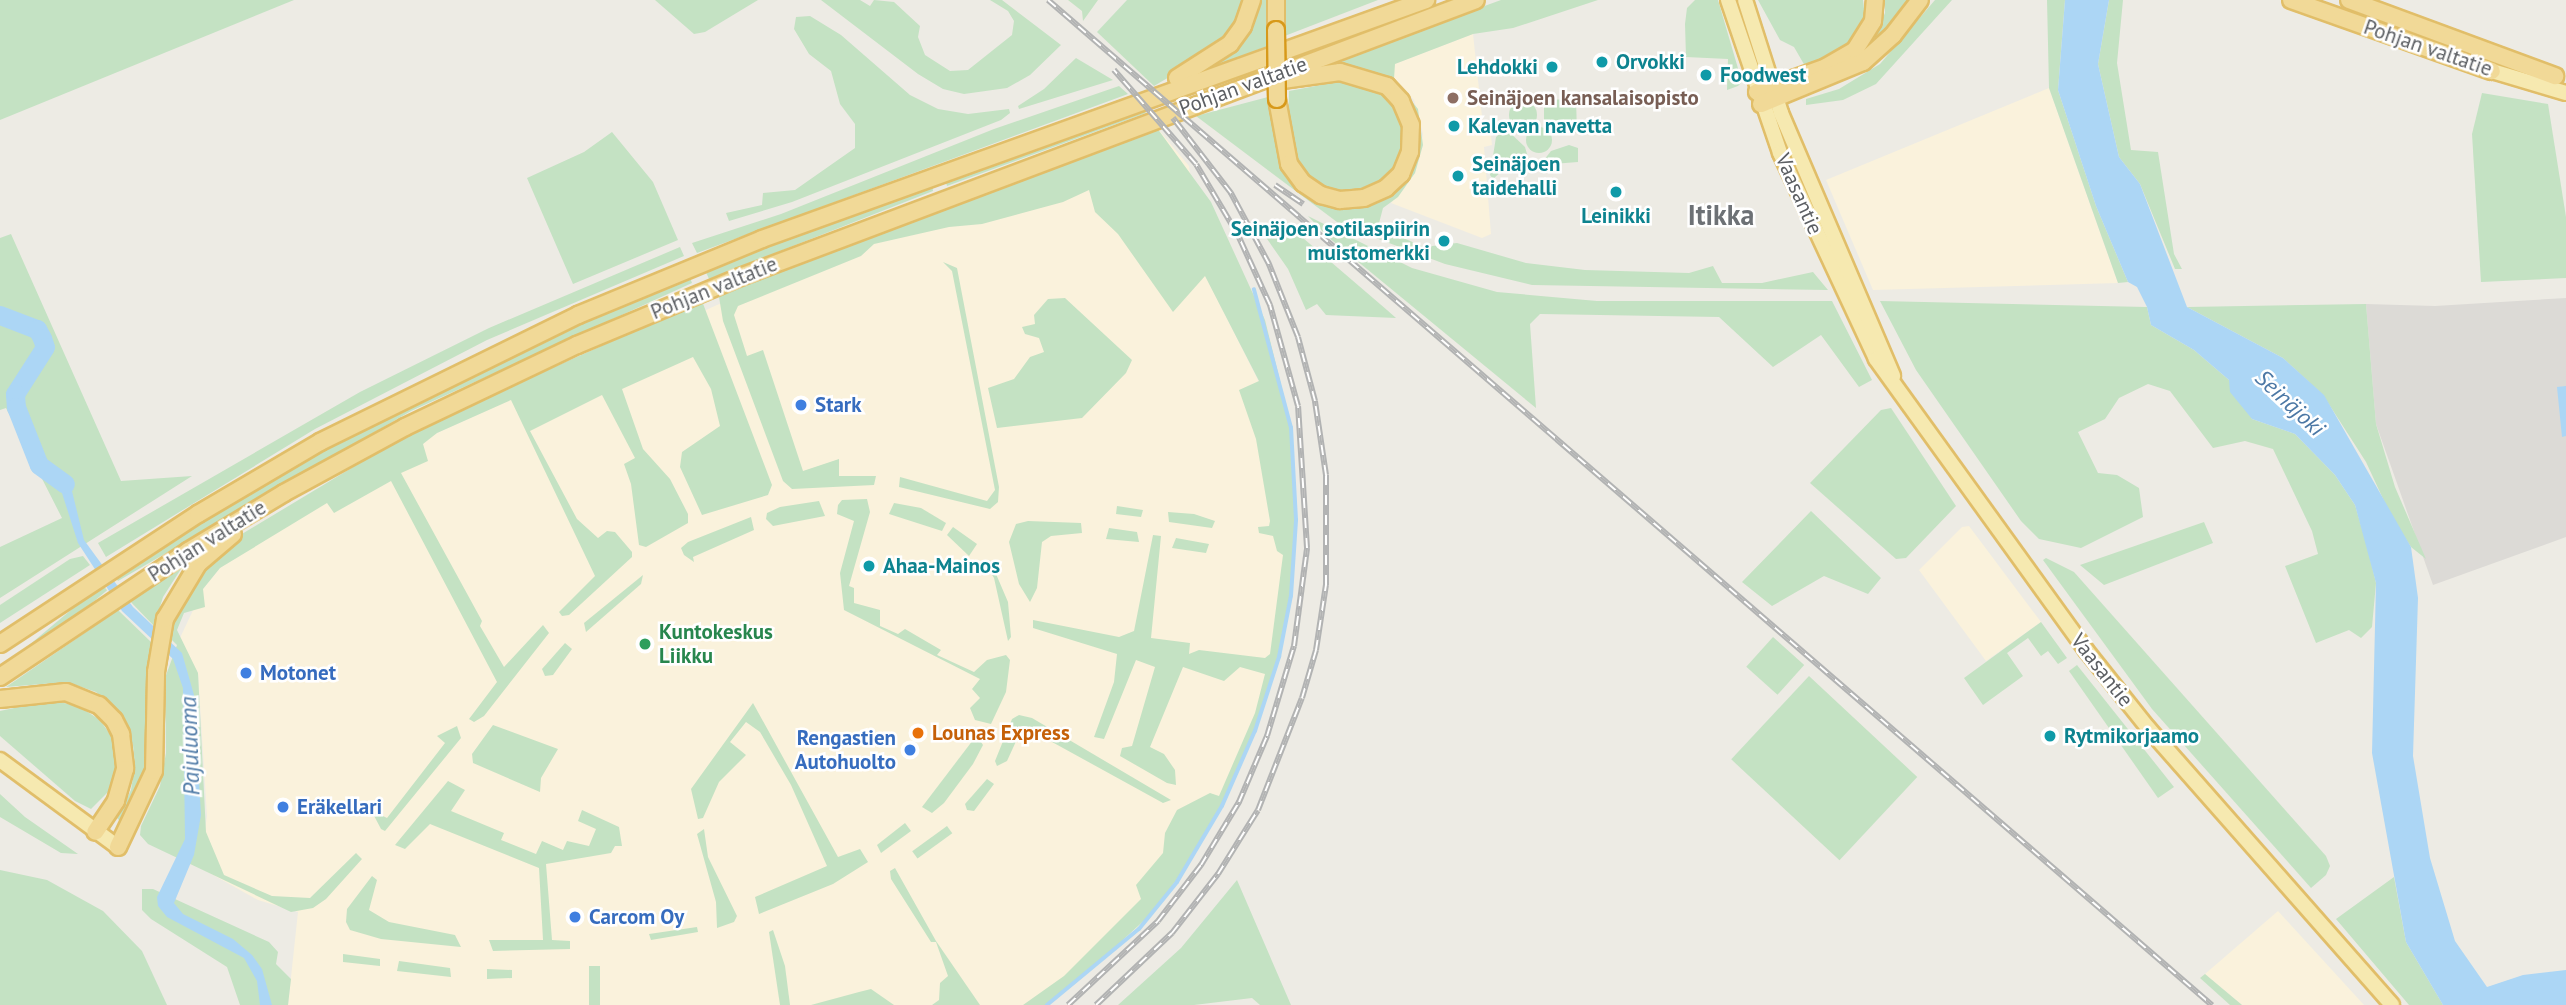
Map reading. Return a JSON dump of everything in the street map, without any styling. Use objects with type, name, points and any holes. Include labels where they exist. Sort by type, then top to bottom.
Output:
[{"type":"highway","points":[[1126,106],[1193,71],[1230,44],[1243,26],[1252,0]]},
{"type":"highway","points":[[1223,94],[1340,72],[1387,86],[1401,101],[1410,125],[1410,152],[1401,173],[1386,188],[1364,198],[1340,200],[1321,195],[1303,183],[1289,164],[1277,99],[1276,30],[1276,0]]},
{"type":"highway","name":"Pohjan valtatie","points":[[4,640],[121,563],[320,442],[578,315],[762,239],[1426,0]]},
{"type":"highway","name":"Pohjan valtatie","points":[[0,677],[108,603],[284,493],[460,400],[635,320],[1223,94],[1476,0]]},
{"type":"highway","points":[[1767,95],[1855,50],[1874,21],[1875,0]]},
{"type":"highway","points":[[1767,95],[1863,62],[1893,35],[1920,0]]},
{"type":"highway","name":"Pohjan valtatie","points":[[2291,0],[2492,71]]},
{"type":"highway","name":"Pohjan valtatie","points":[[2349,0],[2560,78]]},
{"type":"highway","points":[[118,846],[154,771],[159,653],[165,620],[198,564],[284,493]]},
{"type":"highway","points":[[0,699],[66,692],[99,705],[114,720],[121,734],[125,769],[116,801],[95,832]]},
{"type":"main road","name":"Vaasantie","points":[[1728,0],[1767,95],[1826,254],[1876,359],[1894,377],[2102,670],[2392,1005]]},
{"type":"main road","name":"Vaasantie","points":[[1745,0],[1767,95]]},
{"type":"main road","name":"Pohjan valtatie","points":[[2492,71],[2566,93]]},
{"type":"main road","points":[[0,760],[95,832],[118,846]]},
{"type":"shaded area","points":[[1473,34],[1483,126],[1490,126],[1492,145],[1484,147],[1491,234],[1482,238],[1391,203],[1415,173],[1423,134],[1414,100],[1394,79],[1394,64]]},
{"type":"shaded area","points":[[2049,88],[2118,283],[1873,290],[1826,180]]},
{"type":"shaded area","points":[[1158,129],[1189,166],[1205,275],[1259,382],[1257,424],[1290,421],[1296,515],[1282,646],[1255,731],[1222,806],[1177,882],[1144,924],[1047,1005],[288,1005],[298,912],[258,900],[199,867],[207,816],[198,673],[179,640],[203,589],[220,568],[252,541],[437,433],[717,305]]},
{"type":"shaded area","points":[[2566,298],[2566,537],[2433,585],[2376,424],[2366,304],[2435,306]]},
{"type":"shaded area","points":[[1969,526],[2041,622],[1986,661],[1919,570],[1962,527]]},
{"type":"shaded area","points":[[2278,911],[2364,1005],[2242,1005],[2205,974]]},
{"type":"green space","points":[[0,0],[294,0],[0,120]]},
{"type":"green space","points":[[655,0],[758,0],[705,32],[694,34]]},
{"type":"green space","points":[[821,0],[860,0],[870,6],[874,0],[894,2],[920,26],[918,37],[925,55],[950,71],[968,70],[1012,35],[1014,21],[1008,11],[990,0],[1002,0],[1061,45],[1030,75],[1007,88],[964,94],[943,89],[918,74]]},
{"type":"green space","points":[[1068,0],[1098,0],[1083,21],[1082,11]]},
{"type":"green space","points":[[1127,0],[1244,0],[1238,23],[1220,47],[1154,86],[1097,32]]},
{"type":"green space","points":[[1257,0],[1268,0],[1268,46],[1203,70]]},
{"type":"green space","points":[[1282,0],[1378,0],[1282,37]]},
{"type":"green space","points":[[1501,0],[1598,0],[1513,28],[1473,34],[1395,64],[1394,79],[1418,109],[1423,145],[1415,173],[1398,197],[1383,208],[1378,227],[1424,247],[1457,243],[1526,263],[1585,270],[1689,273],[1713,266],[1722,283],[1762,283],[1813,272],[1828,290],[1532,285],[1445,264],[1341,225],[1196,116],[1268,97],[1280,162],[1286,178],[1308,194],[1327,204],[1398,186],[1412,169],[1416,152],[1392,83],[1360,69],[1314,68]]},
{"type":"green space","points":[[1695,0],[1718,0],[1742,82],[1738,86],[1727,90],[1728,59],[1686,57],[1687,8]]},
{"type":"green space","points":[[1758,0],[1863,0],[1865,17],[1854,44],[1828,60],[1805,66],[1794,47],[1780,40]]},
{"type":"green space","points":[[1885,0],[1908,0],[1866,54],[1885,13]]},
{"type":"green space","points":[[1935,0],[1952,0],[1876,84],[1843,100],[1806,105],[1806,99],[1839,89],[1880,64]]},
{"type":"green space","points":[[2047,0],[2065,0],[2058,90],[2096,206],[2128,282],[2118,283],[2049,88]]},
{"type":"green space","points":[[2109,0],[2123,0],[2117,63],[2131,150],[2158,152],[2174,254],[2182,269],[2175,269],[2140,184],[2119,157],[2098,64]]},
{"type":"green space","points":[[810,16],[841,35],[910,95],[938,109],[968,114],[1009,109],[1010,113],[1001,120],[792,202],[729,221],[726,213],[762,205],[763,193],[795,190],[855,148],[855,124],[840,104],[831,71],[809,54],[794,29],[796,17]]},
{"type":"green space","points":[[1076,58],[1113,80],[1019,109],[1018,106],[1044,89]]},
{"type":"green space","points":[[1269,63],[1270,67],[1171,99]]},
{"type":"green space","points":[[1337,82],[1369,86],[1389,100],[1403,130],[1402,154],[1383,181],[1348,193],[1325,187],[1304,172],[1288,144],[1289,91]]},
{"type":"green space","points":[[1119,86],[1128,94],[697,253],[692,243],[781,214],[994,129]]},
{"type":"green space","points":[[2482,93],[2548,104],[2566,217],[2566,278],[2481,282],[2472,134]]},
{"type":"green space","points":[[1576,99],[1577,133],[1555,129],[1544,121],[1544,100]]},
{"type":"green space","points":[[1523,101],[1533,105],[1537,115],[1533,125],[1523,129],[1513,125],[1509,115],[1513,105]]},
{"type":"green space","points":[[1142,108],[1146,113],[947,186],[945,179]]},
{"type":"green space","points":[[1539,127],[1548,131],[1552,140],[1548,149],[1539,153],[1530,149],[1526,140],[1530,131]]},
{"type":"green space","points":[[1157,128],[1211,202],[1265,320],[1290,421],[1295,517],[1291,596],[1275,670],[1255,731],[1216,817],[1181,874],[1149,916],[1077,982],[1048,1005],[1023,1005],[1064,976],[1141,899],[1136,885],[1163,853],[1165,833],[1177,810],[1210,793],[1219,796],[1255,713],[1265,674],[1240,667],[1224,681],[1183,667],[1150,747],[1164,754],[1175,770],[1176,785],[1167,783],[1120,756],[1122,748],[1132,746],[1155,667],[1136,660],[1104,739],[1094,737],[1114,682],[1117,654],[1033,628],[1033,620],[1119,637],[1134,631],[1153,535],[1161,536],[1151,638],[1190,643],[1189,654],[1199,650],[1265,658],[1270,654],[1283,555],[1277,551],[1273,536],[1259,533],[1258,527],[1269,526],[1270,521],[1256,439],[1239,390],[1259,381],[1205,276],[1173,312],[1118,234],[1095,212],[1089,190],[1063,202],[982,224],[949,227],[874,244],[861,256],[738,306],[734,315],[747,356],[763,350],[803,471],[839,459],[839,476],[876,476],[874,485],[792,489],[783,481],[723,321],[719,297],[740,284]]},
{"type":"green space","points":[[1506,129],[1525,147],[1531,168],[1502,171],[1493,179],[1490,175],[1496,137]]},
{"type":"green space","points":[[612,132],[653,182],[678,240],[573,284],[527,178],[584,152]]},
{"type":"green space","points":[[1569,145],[1578,148],[1578,162],[1540,165],[1551,151]]},
{"type":"green space","points":[[932,183],[933,191],[709,279],[705,270]]},
{"type":"green space","points":[[1308,216],[1412,268],[1497,292],[1597,301],[1832,301],[1872,380],[1859,387],[1821,335],[1773,367],[1719,317],[1540,314],[1530,324],[1536,408],[1328,237]]},
{"type":"green space","points":[[1282,220],[1396,318],[1326,315],[1317,304],[1306,310],[1288,269],[1265,236]]},
{"type":"green space","points":[[11,234],[121,481],[192,476],[0,598],[0,547],[62,518],[6,408],[0,410],[0,238]]},
{"type":"green space","points":[[680,247],[684,256],[487,340],[315,429],[106,557],[98,543],[360,392],[489,328]]},
{"type":"green space","points":[[943,262],[957,268],[999,487],[998,502],[990,509],[899,487],[900,477],[987,501],[995,490],[952,271]]},
{"type":"green space","points":[[689,275],[692,283],[411,411],[118,581],[114,575],[358,428],[473,370]]},
{"type":"green space","points":[[1065,298],[1132,360],[1126,373],[1082,418],[997,428],[988,388],[1014,379],[1030,357],[1044,352],[1039,338],[1025,334],[1022,327],[1035,324],[1034,315],[1048,299]]},
{"type":"green space","points":[[702,301],[772,485],[768,495],[702,515],[680,467],[682,452],[720,426],[711,389],[693,357],[622,389],[643,449],[670,479],[688,514],[688,523],[646,547],[639,545],[631,484],[624,464],[635,458],[602,395],[530,431],[577,519],[598,538],[607,531],[615,532],[632,552],[632,557],[569,615],[562,616],[559,612],[595,576],[511,400],[437,433],[423,444],[428,461],[401,473],[482,621],[480,626],[504,667],[543,625],[549,633],[484,716],[474,722],[469,719],[497,682],[391,481],[334,513],[327,503],[220,568],[203,589],[205,607],[184,613],[177,630],[198,673],[206,832],[224,875],[272,896],[310,898],[356,853],[362,859],[326,899],[313,908],[291,912],[148,844],[140,835],[141,826],[160,786],[166,753],[165,678],[177,645],[168,636],[169,629],[192,582],[232,540],[418,428]]},
{"type":"green space","points":[[1880,301],[2147,307],[2151,325],[2194,350],[2229,380],[2252,419],[2295,434],[2335,475],[2355,505],[2367,546],[2376,583],[2372,627],[2361,638],[2349,630],[2316,643],[2285,566],[2318,554],[2312,531],[2273,449],[2245,441],[2213,448],[2170,391],[2148,384],[2119,398],[2105,419],[2078,432],[2098,473],[2117,475],[2139,488],[2143,517],[2081,548],[2039,539],[2021,521],[1916,370]]},
{"type":"green space","points":[[2366,304],[2376,424],[2395,487],[2426,559],[2411,547],[2391,516],[2366,462],[2323,395],[2283,358],[2187,307]]},
{"type":"green space","points":[[1891,408],[1956,506],[1906,558],[1896,559],[1810,483],[1881,410]]},
{"type":"green space","points":[[867,499],[870,512],[849,586],[854,588],[854,603],[880,610],[880,626],[898,634],[905,629],[941,650],[937,655],[974,672],[987,660],[1006,655],[1010,660],[1006,692],[991,724],[975,720],[970,708],[980,698],[972,689],[980,679],[844,610],[840,573],[854,521],[837,514],[838,505],[842,500]]},
{"type":"green space","points":[[819,501],[825,516],[773,526],[766,519],[767,513],[780,507]]},
{"type":"green space","points":[[894,503],[921,508],[946,523],[942,531],[889,514]]},
{"type":"green space","points":[[1117,506],[1143,510],[1141,517],[1116,514]]},
{"type":"green space","points":[[1811,511],[1881,578],[1868,594],[1824,576],[1772,606],[1742,582]]},
{"type":"green space","points":[[1168,512],[1194,514],[1215,521],[1212,528],[1169,522]]},
{"type":"green space","points":[[751,517],[754,530],[693,557],[694,562],[684,555],[681,548],[688,542]]},
{"type":"green space","points":[[1028,521],[1081,523],[1082,533],[1051,536],[1042,542],[1037,588],[1030,602],[1019,584],[1009,542],[1016,524]]},
{"type":"green space","points":[[2204,522],[2213,543],[2104,585],[2080,565]]},
{"type":"green space","points":[[953,527],[977,544],[969,556],[947,535]]},
{"type":"green space","points":[[1109,528],[1137,532],[1139,542],[1106,539]]},
{"type":"green space","points":[[1176,538],[1209,544],[1206,553],[1172,548]]},
{"type":"green space","points":[[83,556],[90,565],[0,623],[0,605],[70,559]]},
{"type":"green space","points":[[188,558],[163,597],[154,626],[127,598]]},
{"type":"green space","points":[[2046,558],[2074,572],[2326,856],[2330,866],[2326,875],[2311,888],[2152,709],[2043,560]]},
{"type":"green space","points":[[990,560],[1008,602],[1011,637],[1008,641],[994,578],[985,563]]},
{"type":"green space","points":[[643,575],[641,584],[586,632],[584,623]]},
{"type":"green space","points":[[102,584],[107,590],[11,670],[6,664]]},
{"type":"green space","points":[[118,610],[151,642],[147,766],[120,821],[117,818],[131,790],[135,765],[133,745],[120,714],[96,692],[67,682],[6,687]]},
{"type":"green space","points":[[2041,622],[2067,658],[2058,664],[2048,651],[2041,656],[2028,638],[2007,653],[2023,676],[1983,705],[1964,678]]},
{"type":"green space","points":[[1773,637],[1804,665],[1777,695],[1746,667]]},
{"type":"green space","points":[[565,643],[572,649],[553,675],[545,676],[542,669]]},
{"type":"green space","points":[[2077,665],[2174,787],[2158,798],[2069,671]]},
{"type":"green space","points":[[1809,676],[1917,777],[1839,860],[1731,759]]},
{"type":"green space","points":[[52,700],[80,707],[100,720],[112,737],[116,764],[111,789],[91,809],[75,801],[0,736],[0,711]]},
{"type":"green space","points":[[753,703],[838,857],[860,849],[868,862],[833,884],[759,914],[755,897],[827,866],[791,785],[760,732],[746,722],[730,742],[746,755],[719,782],[703,818],[698,819],[691,789]]},
{"type":"green space","points":[[1019,715],[1032,718],[1171,800],[1163,803],[1023,726],[1007,761],[997,766],[995,761],[1012,719]]},
{"type":"green space","points":[[493,725],[558,749],[541,778],[540,792],[473,763],[472,754]]},
{"type":"green space","points":[[457,726],[461,738],[385,831],[381,829],[371,810],[387,818],[445,743],[437,736]]},
{"type":"green space","points":[[979,739],[983,745],[973,764],[944,803],[932,813],[922,807],[973,740]]},
{"type":"green space","points":[[987,779],[994,784],[974,811],[967,810],[965,804]]},
{"type":"green space","points":[[448,781],[465,790],[451,811],[504,833],[501,840],[536,854],[542,841],[563,850],[567,841],[589,846],[596,829],[578,821],[582,810],[619,827],[622,846],[615,846],[611,853],[546,864],[552,940],[570,941],[570,949],[493,951],[489,940],[543,940],[539,868],[430,824],[405,849],[395,845]]},
{"type":"green space","points":[[0,794],[25,817],[78,854],[61,853],[0,817]]},
{"type":"green space","points":[[905,823],[911,831],[881,853],[877,845]]},
{"type":"green space","points":[[947,826],[952,833],[918,859],[912,851]]},
{"type":"green space","points":[[704,829],[708,857],[737,916],[734,922],[717,928],[716,902],[697,834]]},
{"type":"green space","points":[[895,868],[936,941],[980,1005],[932,1005],[939,1000],[940,983],[948,976],[936,942],[931,942],[891,879],[890,871]]},
{"type":"green space","points":[[0,870],[47,880],[103,911],[142,951],[167,1005],[0,1005]]},
{"type":"green space","points":[[372,876],[377,880],[369,910],[389,922],[455,935],[461,947],[381,939],[350,930],[346,922],[347,909]]},
{"type":"green space","points":[[2394,877],[2406,942],[2443,1005],[2409,1005],[2336,919]]},
{"type":"green space","points":[[1237,880],[1291,1005],[1260,1005],[1252,998],[1194,1005],[1118,1005],[1181,948]]},
{"type":"green space","points":[[142,889],[153,889],[269,942],[278,952],[276,964],[291,979],[288,1005],[240,1005],[227,967],[151,919],[142,910]]},
{"type":"green space","points":[[697,927],[698,932],[651,940],[649,934]]},
{"type":"green space","points":[[773,930],[785,966],[790,1005],[780,1005],[769,932]]},
{"type":"green space","points":[[343,954],[380,959],[380,966],[343,962]]},
{"type":"green space","points":[[399,961],[450,968],[451,977],[397,971]]},
{"type":"green space","points":[[589,966],[600,966],[600,1005],[589,1005]]},
{"type":"green space","points":[[487,969],[512,970],[512,978],[487,979]]},
{"type":"green space","points":[[2205,974],[2242,1005],[2230,1005],[2200,978]]},
{"type":"green space","points":[[871,989],[894,1005],[811,1005],[859,992]]},
{"type":"water","name":"Seinäjoki","points":[[2065,0],[2109,0],[2098,64],[2119,157],[2140,184],[2187,307],[2283,358],[2324,395],[2411,547],[2418,598],[2413,756],[2430,858],[2455,941],[2487,987],[2523,975],[2566,970],[2566,1005],[2443,1005],[2406,942],[2372,753],[2376,583],[2355,505],[2335,475],[2295,434],[2252,419],[2230,392],[2229,380],[2194,350],[2151,325],[2147,307],[2137,287],[2128,282],[2096,206],[2058,90]]},
{"type":"water","points":[[2566,386],[2566,436],[2562,437],[2557,387]]},
{"type":"water","points":[[44,463],[71,487],[84,540],[133,607],[182,653],[194,695],[201,815],[194,855],[174,903],[183,914],[233,939],[252,955],[262,969],[272,1005],[260,1005],[257,981],[244,958],[167,917],[158,906],[157,897],[185,839],[183,688],[173,659],[122,611],[78,543],[61,490],[44,474]]},
{"type":"waterway","points":[[1047,1005],[1139,929],[1177,882],[1222,806],[1255,731],[1279,657],[1291,596],[1296,520],[1291,428],[1254,290]]},
{"type":"waterway","name":"Pajuluoma","points":[[0,315],[37,329],[42,338],[45,347],[15,394],[16,407],[39,465],[65,484]]},
{"type":"railway","points":[[1048,0],[2212,1005]]},
{"type":"railway","points":[[1068,1005],[1158,921],[1201,865],[1239,802],[1267,736],[1294,646],[1307,548],[1298,406],[1270,305],[1238,235],[1196,164],[1114,70]]},
{"type":"railway","points":[[1096,1005],[1172,933],[1218,874],[1258,810],[1302,698],[1316,650],[1326,585],[1326,475],[1315,401],[1298,337],[1269,264],[1231,193],[1173,118]]},
{"type":"railway","points":[[1275,185],[1303,204]]},
{"type":"place","name":"Orvokki","points":[[1602,62]]},
{"type":"place","name":"Lehdokki","points":[[1552,67]]},
{"type":"place","name":"Foodwest","points":[[1706,75]]},
{"type":"place","name":"Seinäjoen kansalaisopisto","points":[[1453,98]]},
{"type":"place","name":"Kalevan navetta","points":[[1454,126]]},
{"type":"place","name":"Seinäjoen taidehalli","points":[[1458,176]]},
{"type":"place","name":"Leinikki","points":[[1616,192]]},
{"type":"place","name":"Seinäjoen sotilaspiirin muistomerkki","points":[[1444,241]]},
{"type":"place","name":"Stark","points":[[801,405]]},
{"type":"place","name":"Ahaa-Mainos","points":[[869,566]]},
{"type":"place","name":"Kuntokeskus Liikku","points":[[645,644]]},
{"type":"place","name":"Motonet","points":[[246,673]]},
{"type":"place","name":"Lounas Express","points":[[918,733]]},
{"type":"place","name":"Rytmikorjaamo","points":[[2050,736]]},
{"type":"place","name":"Rengastien Autohuolto","points":[[910,750]]},
{"type":"place","name":"Eräkellari","points":[[283,807]]},
{"type":"place","name":"Carcom Oy","points":[[575,917]]},
{"type":"district","name":"Itikka","points":[[1721,215]]}]
